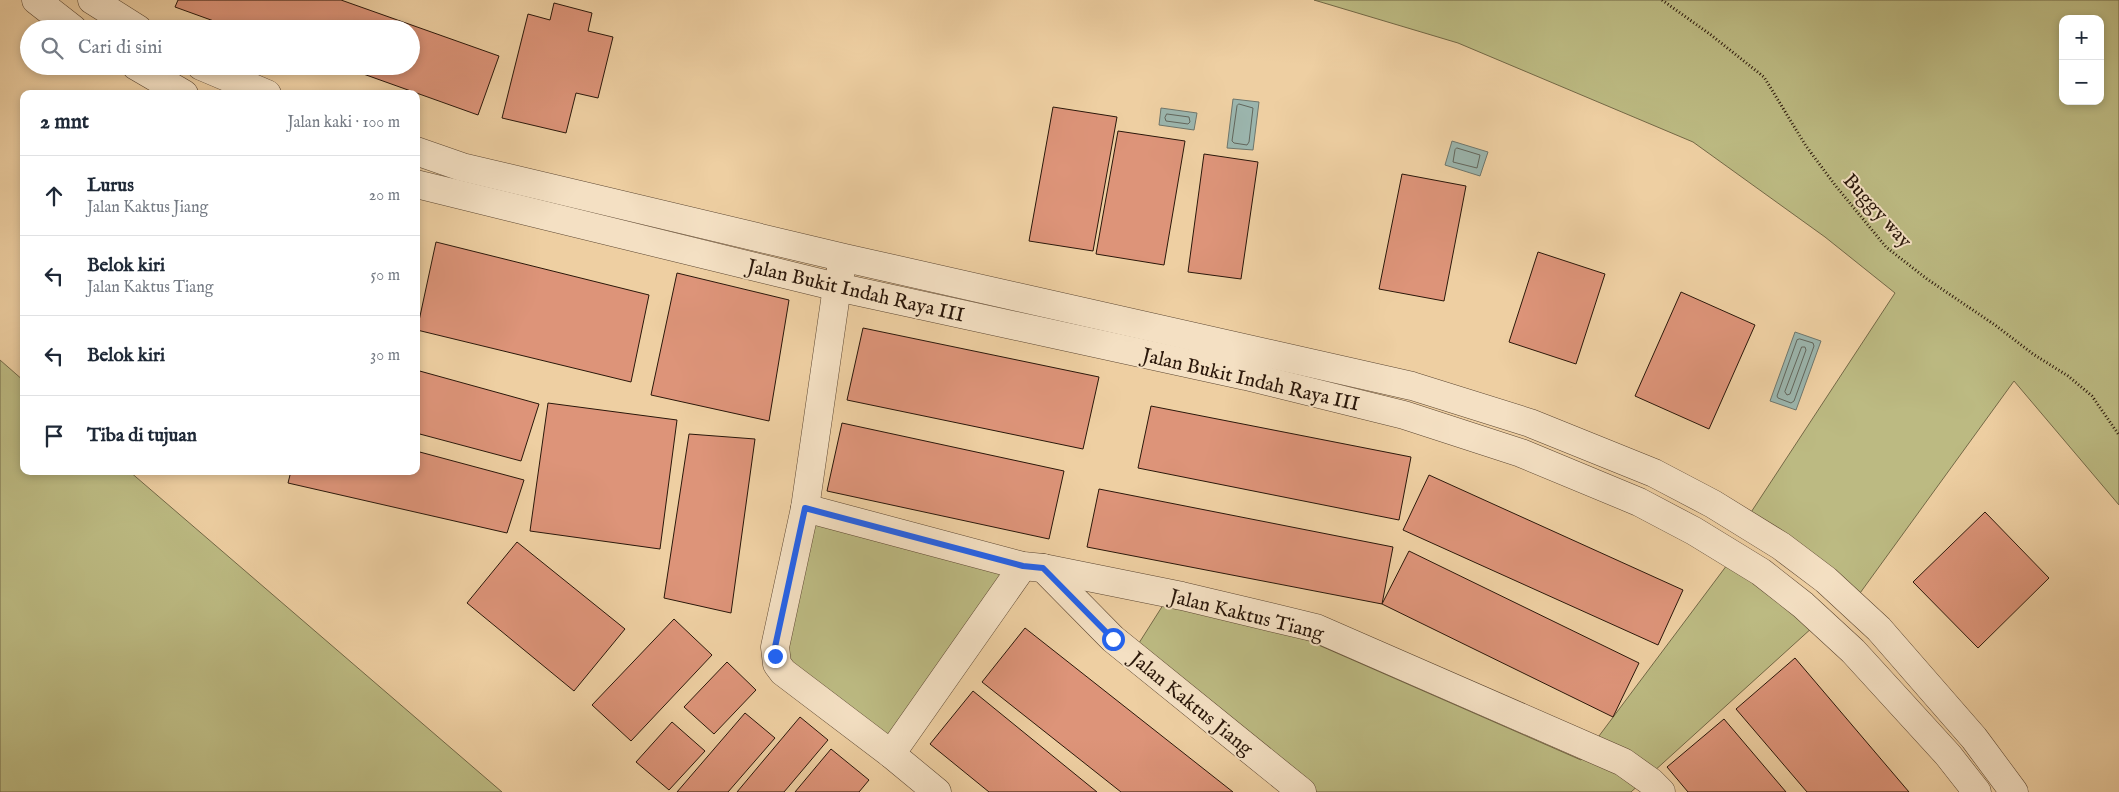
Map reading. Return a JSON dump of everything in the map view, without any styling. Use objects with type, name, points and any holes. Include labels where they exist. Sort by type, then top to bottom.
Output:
[{"type":"street","points":[[36,0],[62,20]]},
{"type":"street","points":[[92,0],[124,20]]},
{"type":"street","points":[[151,75],[177,90]]},
{"type":"street","points":[[222,75],[258,90]]},
{"type":"street","points":[[420,152],[462,167],[844,258],[1412,386],[1530,423],[1654,473],[1714,504],[1781,546],[1826,580],[1879,629],[1974,738],[2014,792]]},
{"type":"street","name":"Jalan Bukit Indah Raya III","points":[[420,185],[837,287],[1246,376],[1404,415],[1521,453],[1639,502],[1694,531],[1761,572],[1803,605],[1853,651],[1948,754],[1977,792]]},
{"type":"street","points":[[844,258],[837,287],[805,508],[775,647],[777,664],[783,672],[891,754],[937,792]]},
{"type":"street","points":[[1404,415],[1412,386]]},
{"type":"street","name":"Jalan Kaktus Tiang","points":[[805,508],[1033,567],[1191,598],[1316,628],[1608,755],[1630,767],[1651,782],[1661,792]]},
{"type":"street","points":[[891,754],[1033,567]]},
{"type":"street","name":"Jalan Kaktus Jiang","points":[[1033,567],[1113,639],[1302,792]]},
{"type":"path","name":"Buggy way","points":[[1662,0],[1689,18],[1764,77],[1806,146],[1886,247],[1927,279],[1995,325],[2033,354],[2068,376],[2092,396],[2119,435]]},
{"type":"shaded area","points":[[1314,0],[2119,0],[2119,505],[2014,381],[1847,611],[1740,529],[1895,293],[1825,237],[1693,142],[1458,43]]},
{"type":"shaded area","points":[[0,360],[20,378],[20,475],[134,475],[502,792],[0,792]]},
{"type":"shaded area","points":[[797,503],[1020,568],[891,749],[770,653]]},
{"type":"shaded area","points":[[1739,549],[1824,617],[1631,792],[1309,792],[1132,654],[1165,602],[1282,629],[1581,760]]},
{"type":"water","points":[[1233,99],[1259,102],[1253,150],[1227,148]]},
{"type":"water","points":[[1161,108],[1197,113],[1194,130],[1159,125]]},
{"type":"water","points":[[1452,141],[1488,152],[1480,176],[1445,165]]},
{"type":"water","points":[[1795,332],[1821,341],[1796,410],[1770,401]]},
{"type":"building","points":[[178,0],[341,0],[397,20],[211,20],[175,7]]},
{"type":"building","points":[[554,3],[592,13],[588,31],[613,37],[598,98],[576,93],[566,133],[502,118],[528,14],[550,20]]},
{"type":"building","points":[[420,28],[499,56],[478,115],[420,94],[420,90],[408,90],[366,75],[420,75]]},
{"type":"building","points":[[1053,107],[1117,117],[1093,251],[1029,241]]},
{"type":"building","points":[[1118,131],[1185,141],[1164,265],[1096,254]]},
{"type":"building","points":[[1204,154],[1258,162],[1241,279],[1188,272]]},
{"type":"building","points":[[1402,174],[1466,186],[1444,301],[1379,289]]},
{"type":"building","points":[[436,242],[649,295],[631,382],[420,331],[420,316]]},
{"type":"building","points":[[1538,252],[1605,274],[1576,364],[1509,342]]},
{"type":"building","points":[[677,273],[789,300],[769,421],[651,395]]},
{"type":"building","points":[[1681,292],[1755,325],[1709,429],[1635,396]]},
{"type":"building","points":[[863,328],[1099,377],[1083,449],[847,400]]},
{"type":"building","points":[[420,371],[539,404],[521,461],[420,434]]},
{"type":"building","points":[[548,403],[677,420],[660,549],[530,531]]},
{"type":"building","points":[[1151,406],[1411,457],[1399,520],[1138,468]]},
{"type":"building","points":[[842,423],[1064,471],[1049,539],[827,491]]},
{"type":"building","points":[[689,434],[755,439],[731,613],[664,598]]},
{"type":"building","points":[[420,452],[524,480],[507,533],[288,483],[290,475],[420,475]]},
{"type":"building","points":[[1429,475],[1683,590],[1658,645],[1403,530]]},
{"type":"building","points":[[1099,489],[1393,547],[1382,604],[1087,547]]},
{"type":"building","points":[[1985,512],[2049,578],[1978,648],[1913,582]]},
{"type":"building","points":[[517,542],[625,629],[574,691],[467,603]]},
{"type":"building","points":[[1409,551],[1639,663],[1613,717],[1382,604]]},
{"type":"building","points":[[674,619],[712,655],[631,741],[592,705]]},
{"type":"building","points":[[1025,628],[1233,792],[1121,792],[982,682]]},
{"type":"building","points":[[1795,658],[1909,792],[1807,792],[1736,709]]},
{"type":"building","points":[[727,662],[756,690],[714,734],[684,707]]},
{"type":"building","points":[[973,691],[1097,792],[989,792],[930,744]]},
{"type":"building","points":[[745,713],[775,738],[728,792],[677,792]]},
{"type":"building","points":[[800,717],[828,740],[784,792],[737,792]]},
{"type":"building","points":[[1724,719],[1786,792],[1688,792],[1667,767]]},
{"type":"building","points":[[672,722],[705,751],[669,790],[636,762]]},
{"type":"building","points":[[831,749],[869,780],[859,792],[795,792]]},
{"type":"route","points":[[775,656],[775,647],[805,508],[1023,566],[1043,568],[1113,639]]}]
